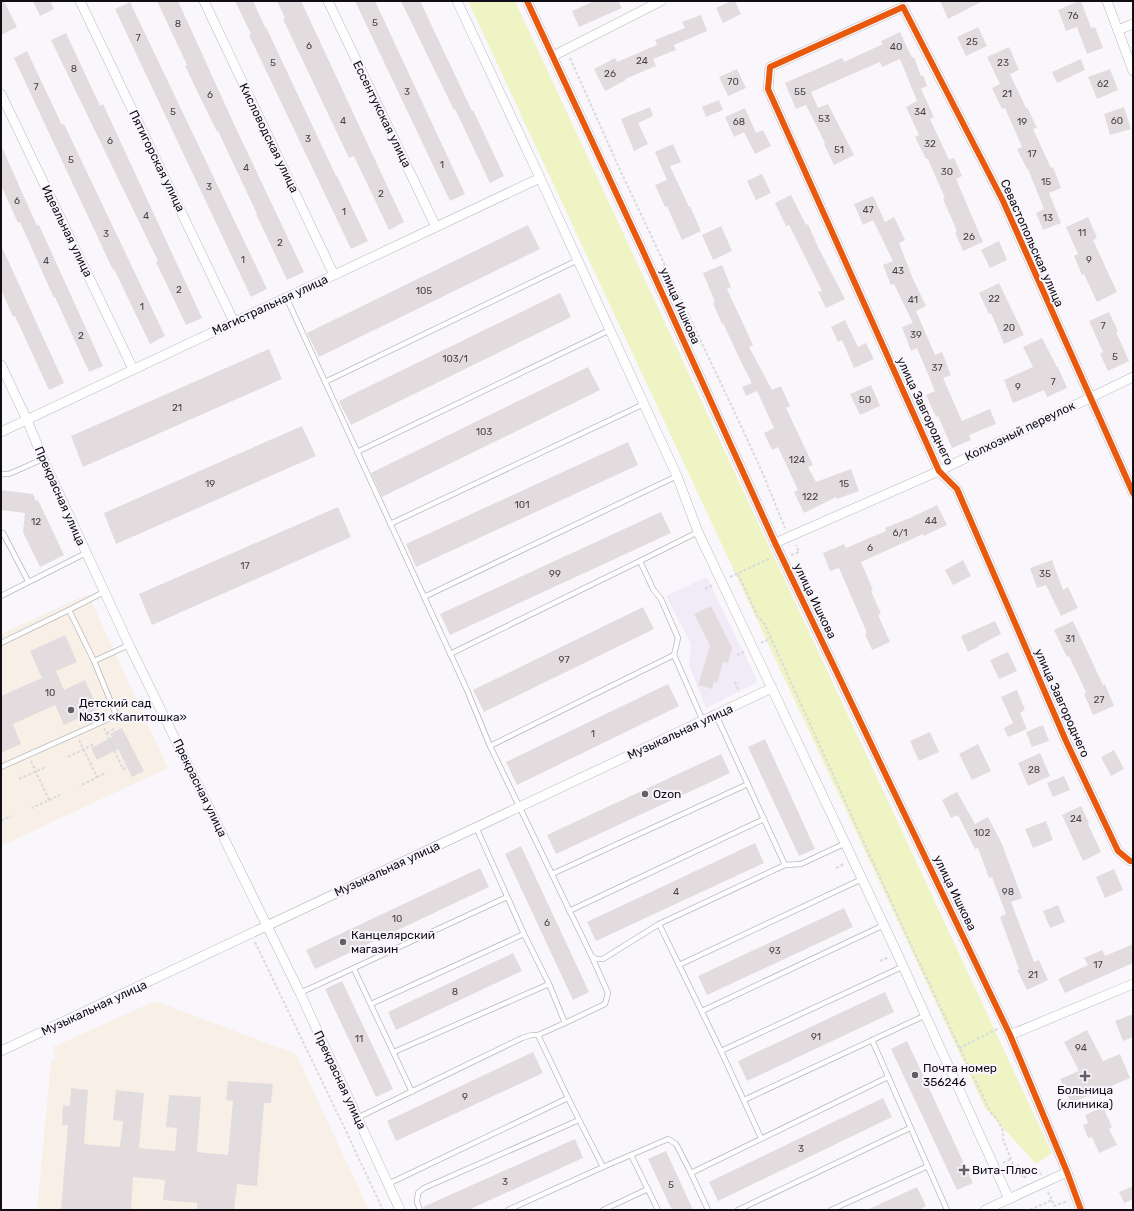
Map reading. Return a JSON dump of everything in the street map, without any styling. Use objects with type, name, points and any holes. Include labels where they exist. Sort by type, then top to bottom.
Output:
[{"type":"street","name":"Пятигорская улица","points":[[80,1],[234,322]]},
{"type":"street","name":"Кисловодская улица","points":[[204,1],[334,275]]},
{"type":"street","name":"Ессентукская улица","points":[[328,1],[436,227]]},
{"type":"street","points":[[457,1],[677,476],[698,532],[904,966],[1009,1200]]},
{"type":"street","name":"улица Ишкова","points":[[527,1],[775,542],[1010,1035],[1067,1172],[1081,1210]]},
{"type":"street","points":[[553,56],[661,1]]},
{"type":"street","points":[[1107,1],[1133,71]]},
{"type":"street","name":"улица Завгороднего","points":[[902,7],[770,67],[768,89],[939,471],[957,489],[1066,741],[1118,851],[1130,861],[1133,861]]},
{"type":"street","name":"Севастопольская улица","points":[[902,7],[1003,201],[1133,493]]},
{"type":"street","points":[[1118,30],[1133,24]]},
{"type":"street","name":"Идеальная улица","points":[[1,94],[133,369]]},
{"type":"street","name":"Магистральная улица","points":[[1,432],[540,178]]},
{"type":"street","name":"Прекрасная улица","points":[[1,365],[27,420],[42,459],[129,645],[268,926],[400,1210]]},
{"type":"street","name":"Колхозный переулок","points":[[775,542],[939,471],[1133,377]]},
{"type":"street","name":"Музыкальная улица","points":[[1,1051],[772,688]]},
{"type":"street","points":[[1010,1035],[1133,984]]},
{"type":"street","points":[[985,1210],[1067,1172]]},
{"type":"lane","points":[[325,382],[578,260]]},
{"type":"lane","points":[[286,297],[467,690],[490,746],[608,993],[605,1004],[538,1035],[522,1038],[357,1118]]},
{"type":"lane","points":[[357,452],[610,330]]},
{"type":"lane","points":[[390,524],[644,404]]},
{"type":"lane","points":[[1,474],[9,474],[42,459]]},
{"type":"lane","points":[[424,597],[677,476]]},
{"type":"lane","points":[[450,654],[698,532]]},
{"type":"lane","points":[[1,533],[3,533],[28,581]]},
{"type":"lane","points":[[1,596],[86,552]]},
{"type":"lane","points":[[640,561],[653,589],[661,599],[678,638],[674,655],[703,721]]},
{"type":"lane","points":[[1,643],[104,592]]},
{"type":"lane","points":[[1,767],[113,717],[115,712],[94,661],[69,610]]},
{"type":"lane","points":[[94,661],[129,645]]},
{"type":"lane","points":[[490,746],[674,655]]},
{"type":"lane","points":[[716,715],[785,865]]},
{"type":"lane","points":[[552,874],[748,784]]},
{"type":"lane","points":[[569,911],[764,819]]},
{"type":"lane","points":[[476,827],[524,934],[549,984],[565,1023]]},
{"type":"lane","points":[[591,955],[596,959],[603,959],[658,924],[785,865],[802,864],[846,843]]},
{"type":"lane","points":[[679,965],[862,879]]},
{"type":"lane","points":[[300,993],[507,897]]},
{"type":"lane","points":[[658,924],[702,1011],[761,1138]]},
{"type":"lane","points":[[702,1011],[884,925]]},
{"type":"lane","points":[[371,1004],[524,934]]},
{"type":"lane","points":[[721,1051],[904,966]]},
{"type":"lane","points":[[354,969],[412,1092]]},
{"type":"lane","points":[[394,1052],[549,984]]},
{"type":"lane","points":[[744,1100],[926,1015]]},
{"type":"lane","points":[[538,1035],[603,1166]]},
{"type":"lane","points":[[872,1040],[947,1210]]},
{"type":"lane","points":[[691,1173],[888,1076]]},
{"type":"lane","points":[[388,1184],[568,1098]]},
{"type":"lane","points":[[420,1210],[417,1202],[418,1193],[424,1188],[579,1120]]},
{"type":"lane","points":[[738,1210],[910,1128]]},
{"type":"lane","points":[[508,1210],[603,1166],[668,1140],[676,1144],[708,1210]]},
{"type":"lane","points":[[631,1155],[658,1210]]},
{"type":"lane","points":[[831,1210],[928,1166]]},
{"type":"lane","points":[[603,1210],[648,1189]]},
{"type":"path","points":[[566,50],[621,172],[751,447],[786,532],[795,542],[799,552],[789,556]]},
{"type":"path","points":[[776,556],[738,574],[758,617],[764,623],[868,853],[959,1048],[991,1113],[1003,1131],[1003,1139],[1014,1167],[1018,1165],[1023,1178],[1039,1170]]},
{"type":"path","points":[[103,726],[123,769],[134,763]]},
{"type":"path","points":[[107,733],[115,728]]},
{"type":"path","points":[[78,737],[97,777]]},
{"type":"path","points":[[68,757],[94,744]]},
{"type":"path","points":[[114,750],[125,745]]},
{"type":"path","points":[[30,760],[49,800]]},
{"type":"path","points":[[19,779],[46,767]]},
{"type":"path","points":[[80,786],[105,773]]},
{"type":"path","points":[[32,808],[60,796]]},
{"type":"path","points":[[1,821],[11,816]]},
{"type":"path","points":[[251,934],[383,1210]]},
{"type":"path","points":[[959,1048],[998,1029]]},
{"type":"path","points":[[1030,1210],[1052,1200],[1054,1206],[1077,1198]]},
{"type":"shaded area","points":[[707,577],[756,678],[756,683],[706,708],[689,665],[691,644],[666,596]]},
{"type":"shaded area","name":"Детский сад №31 «Капитошка»","points":[[88,594],[168,768],[1,846],[1,634]]},
{"type":"shaded area","points":[[155,1001],[296,1054],[369,1210],[37,1210],[51,1061],[56,1059],[53,1047]]},
{"type":"green space","points":[[468,1],[515,1],[1052,1153],[1036,1164],[985,1108]]},
{"type":"building","points":[[1,1],[4,1],[17,27],[1,35]]},
{"type":"building","points":[[33,1],[50,1],[54,9],[40,16]]},
{"type":"building","points":[[157,1],[178,1],[304,272],[287,280],[218,131],[217,132],[185,66],[187,65]]},
{"type":"building","points":[[235,1],[253,1],[368,241],[351,249],[249,35],[251,34]]},
{"type":"building","points":[[277,1],[301,1],[404,222],[389,230],[354,156],[349,158],[283,19],[285,18]]},
{"type":"building","points":[[355,1],[375,1],[465,194],[450,201]]},
{"type":"building","points":[[401,1],[420,1],[504,176],[490,183]]},
{"type":"building","points":[[594,1],[618,1],[622,8],[579,27],[572,11]]},
{"type":"building","points":[[731,1],[735,1],[741,14],[723,23],[716,8]]},
{"type":"building","points":[[940,1],[983,1],[948,19]]},
{"type":"building","points":[[1081,1],[1091,28],[1095,27],[1103,48],[1087,54],[1077,27],[1066,31],[1058,10]]},
{"type":"building","points":[[130,2],[267,289],[251,297],[115,9]]},
{"type":"building","points":[[701,15],[707,31],[674,45],[676,50],[653,59],[656,66],[625,79],[626,80],[605,91],[594,69],[615,58],[617,62],[657,45],[655,40],[685,28],[682,22]]},
{"type":"building","points":[[978,27],[987,46],[966,56],[957,37]]},
{"type":"building","points":[[900,32],[912,58],[914,57],[921,76],[923,75],[927,86],[921,89],[934,117],[930,119],[949,160],[954,158],[962,176],[956,179],[983,242],[963,251],[955,232],[957,231],[943,199],[945,198],[928,159],[926,159],[915,137],[919,135],[906,107],[917,101],[900,59],[882,67],[880,62],[811,92],[818,108],[828,104],[854,155],[834,165],[806,105],[796,109],[785,83],[842,58],[844,62],[883,44],[881,41]]},
{"type":"building","points":[[66,33],[100,106],[103,104],[202,318],[186,325],[156,262],[158,261],[51,40]]},
{"type":"building","points":[[1009,47],[1019,70],[1010,74],[1037,128],[1033,129],[1051,168],[1053,167],[1061,188],[1049,193],[1061,223],[1043,230],[1036,213],[1044,209],[1028,169],[1017,149],[1022,147],[1005,108],[1002,109],[992,88],[1000,84],[987,57]]},
{"type":"building","points":[[27,51],[62,125],[64,124],[165,336],[150,344],[114,269],[113,270],[14,58]]},
{"type":"building","points":[[1081,59],[1085,70],[1057,83],[1052,72]]},
{"type":"building","points":[[737,69],[746,88],[728,96],[719,77]]},
{"type":"building","points":[[1110,69],[1118,90],[1097,99],[1088,77]]},
{"type":"building","points":[[719,100],[723,110],[706,117],[702,107]]},
{"type":"building","points":[[650,107],[653,116],[638,123],[648,144],[634,151],[621,119]]},
{"type":"building","points":[[1124,107],[1131,129],[1110,135],[1104,114]]},
{"type":"building","points":[[745,108],[756,133],[763,130],[771,146],[755,154],[744,132],[734,137],[725,117]]},
{"type":"building","points":[[673,144],[681,162],[670,166],[701,231],[682,240],[667,206],[665,207],[655,185],[667,180],[655,152]]},
{"type":"building","points":[[1,145],[37,226],[39,225],[103,366],[89,372],[20,222],[18,223],[1,185]]},
{"type":"building","points":[[762,174],[771,193],[756,200],[747,181]]},
{"type":"building","points":[[791,195],[806,225],[808,224],[818,247],[845,299],[826,308],[818,292],[822,291],[789,225],[786,226],[775,203]]},
{"type":"building","points":[[873,196],[885,222],[894,217],[905,240],[899,243],[913,279],[926,306],[916,311],[935,355],[942,352],[951,375],[943,378],[962,421],[990,409],[996,424],[969,435],[971,440],[952,448],[938,416],[936,417],[926,395],[935,391],[917,348],[911,351],[902,327],[913,323],[894,284],[891,285],[883,265],[893,261],[873,220],[863,225],[854,204]]},
{"type":"building","points":[[1088,217],[1097,238],[1093,240],[1117,292],[1097,302],[1084,274],[1082,275],[1074,256],[1078,254],[1066,227]]},
{"type":"building","points":[[528,225],[540,249],[319,357],[307,333]]},
{"type":"building","points":[[721,226],[732,251],[713,260],[702,235]]},
{"type":"building","points":[[999,241],[1007,260],[990,268],[981,250]]},
{"type":"building","points":[[1,245],[64,383],[49,390],[1,289]]},
{"type":"building","points":[[722,265],[731,287],[727,289],[753,345],[749,347],[772,390],[781,386],[790,406],[786,408],[813,465],[808,467],[816,482],[851,469],[859,491],[837,499],[836,497],[804,513],[794,492],[798,490],[778,447],[772,450],[764,433],[774,428],[757,391],[746,396],[742,387],[752,383],[723,323],[722,324],[703,273]]},
{"type":"building","points":[[999,283],[1024,335],[1004,344],[991,313],[989,314],[979,293]]},
{"type":"building","points":[[560,293],[571,317],[351,425],[339,401]]},
{"type":"building","points":[[1109,312],[1129,361],[1108,371],[1100,354],[1103,352],[1089,321]]},
{"type":"building","points":[[845,320],[858,347],[866,343],[874,359],[854,368],[842,340],[838,342],[831,327]]},
{"type":"building","points":[[1042,338],[1058,367],[1067,388],[1047,397],[1044,390],[1013,403],[1004,380],[1033,367],[1023,347]]},
{"type":"building","points":[[269,349],[282,379],[83,467],[71,436]]},
{"type":"building","points":[[588,367],[600,390],[382,497],[371,473]]},
{"type":"building","points":[[871,385],[880,406],[860,415],[850,394]]},
{"type":"building","points":[[302,426],[316,456],[116,544],[104,513]]},
{"type":"building","points":[[628,442],[638,465],[416,567],[406,544]]},
{"type":"building","points":[[1,490],[33,494],[36,501],[38,500],[64,555],[40,567],[23,532],[25,513],[1,510]]},
{"type":"building","points":[[937,505],[947,525],[924,536],[923,534],[861,562],[881,614],[878,615],[890,642],[872,650],[865,634],[867,633],[839,568],[830,571],[823,553],[844,544],[846,548],[886,531],[885,528]]},
{"type":"building","points":[[338,507],[351,537],[152,625],[139,594]]},
{"type":"building","points":[[661,512],[671,533],[450,635],[440,614]]},
{"type":"building","points":[[963,560],[971,576],[953,585],[945,570]]},
{"type":"building","points":[[1052,560],[1063,590],[1068,587],[1078,608],[1061,616],[1046,585],[1037,588],[1030,568]]},
{"type":"building","points":[[711,606],[732,648],[728,663],[723,662],[717,683],[714,682],[712,689],[698,685],[710,646],[694,614]]},
{"type":"building","points":[[643,607],[654,629],[484,712],[473,690]]},
{"type":"building","points":[[995,621],[1001,634],[968,652],[961,636]]},
{"type":"building","points":[[1073,621],[1103,685],[1105,684],[1114,706],[1093,715],[1084,694],[1086,692],[1069,656],[1067,657],[1054,630]]},
{"type":"building","points":[[65,635],[77,662],[56,671],[64,690],[85,680],[98,709],[64,725],[55,705],[13,724],[21,744],[1,753],[1,696],[42,678],[30,651]]},
{"type":"building","points":[[1008,652],[1017,671],[999,679],[990,660]]},
{"type":"building","points":[[668,684],[679,706],[517,785],[506,762]]},
{"type":"building","points":[[1017,690],[1025,710],[1020,713],[1027,729],[1008,737],[1004,728],[1013,723],[1001,697]]},
{"type":"building","points":[[1043,725],[1049,741],[1032,747],[1026,732]]},
{"type":"building","points":[[122,728],[144,771],[132,777],[118,749],[97,760],[91,748],[112,737],[110,734]]},
{"type":"building","points":[[930,732],[939,752],[919,761],[910,741]]},
{"type":"building","points":[[765,739],[815,849],[799,856],[748,747]]},
{"type":"building","points":[[978,744],[991,771],[972,780],[959,754]]},
{"type":"building","points":[[1114,750],[1124,769],[1111,776],[1101,757]]},
{"type":"building","points":[[1040,753],[1050,776],[1028,786],[1018,763]]},
{"type":"building","points":[[721,754],[730,773],[556,854],[547,835]]},
{"type":"building","points":[[1064,776],[1070,790],[1053,797],[1047,783]]},
{"type":"building","points":[[957,792],[975,824],[988,817],[1002,844],[1022,898],[1011,902],[1034,962],[1039,960],[1048,980],[1027,990],[1017,970],[1019,969],[1000,917],[1006,914],[992,877],[989,878],[978,848],[975,849],[958,815],[951,818],[942,800]]},
{"type":"building","points":[[1081,806],[1101,852],[1083,861],[1062,815]]},
{"type":"building","points":[[1046,821],[1053,840],[1033,848],[1025,829]]},
{"type":"building","points":[[755,843],[764,863],[596,941],[587,922]]},
{"type":"building","points":[[521,846],[589,992],[573,1000],[505,854]]},
{"type":"building","points":[[480,868],[489,887],[315,969],[306,950]]},
{"type":"building","points":[[1114,869],[1123,890],[1105,898],[1096,877]]},
{"type":"building","points":[[1058,905],[1065,922],[1050,928],[1043,911]]},
{"type":"building","points":[[844,908],[853,927],[707,995],[698,976]]},
{"type":"building","points":[[1133,944],[1133,963],[1065,993],[1058,979],[1088,965],[1084,958],[1102,950],[1105,956]]},
{"type":"building","points":[[513,953],[522,971],[396,1030],[388,1012]]},
{"type":"building","points":[[342,981],[393,1089],[376,1097],[325,989]]},
{"type":"building","points":[[885,992],[894,1012],[747,1081],[738,1061]]},
{"type":"building","points":[[1133,1014],[1133,1037],[1123,1041],[1115,1021]]},
{"type":"building","points":[[1087,1030],[1103,1061],[1120,1054],[1130,1078],[1071,1103],[1060,1079],[1079,1071],[1064,1042]]},
{"type":"building","points":[[907,1041],[973,1183],[957,1190],[891,1049]]},
{"type":"building","points":[[533,1052],[543,1073],[396,1141],[387,1121]]},
{"type":"building","points":[[228,1081],[273,1084],[271,1103],[264,1103],[257,1186],[237,1184],[234,1210],[197,1210],[197,1203],[163,1200],[165,1180],[133,1177],[131,1210],[61,1210],[68,1125],[62,1125],[63,1105],[70,1106],[71,1088],[88,1090],[84,1144],[120,1147],[123,1121],[113,1120],[116,1090],[144,1093],[139,1148],[175,1151],[177,1128],[166,1127],[169,1095],[201,1097],[197,1152],[228,1155],[233,1101],[226,1100]]},
{"type":"building","points":[[883,1098],[892,1117],[718,1201],[709,1182]]},
{"type":"building","points":[[1103,1107],[1112,1127],[1109,1129],[1117,1145],[1099,1153],[1092,1137],[1088,1138],[1083,1125],[1088,1123],[1085,1115]]},
{"type":"building","points":[[575,1139],[583,1158],[468,1210],[424,1210],[423,1207]]},
{"type":"building","points":[[666,1151],[693,1210],[672,1210],[648,1159]]},
{"type":"building","points":[[1133,1186],[1133,1199],[1124,1203],[1119,1192]]},
{"type":"building","points":[[917,1187],[926,1206],[919,1210],[867,1210]]},
{"type":"cycle path","points":[[527,1],[642,249],[775,543],[1010,1035],[1067,1172],[1081,1210]]},
{"type":"cycle path","points":[[1133,493],[1003,201],[903,7],[770,67],[768,89],[939,471],[957,489],[1066,741],[1118,851],[1130,861],[1133,861]]},
{"type":"place","name":"Детский сад №31 «Капитошка»","points":[[71,710]]},
{"type":"place","name":"Ozon","points":[[645,794]]},
{"type":"place","name":"Канцелярский магазин","points":[[343,942]]},
{"type":"place","name":"Почта номер 356246","points":[[915,1075]]},
{"type":"place","name":"Больница (клиника)","points":[[1085,1076]]},
{"type":"place","name":"Вита-Плюс","points":[[964,1170]]}]
